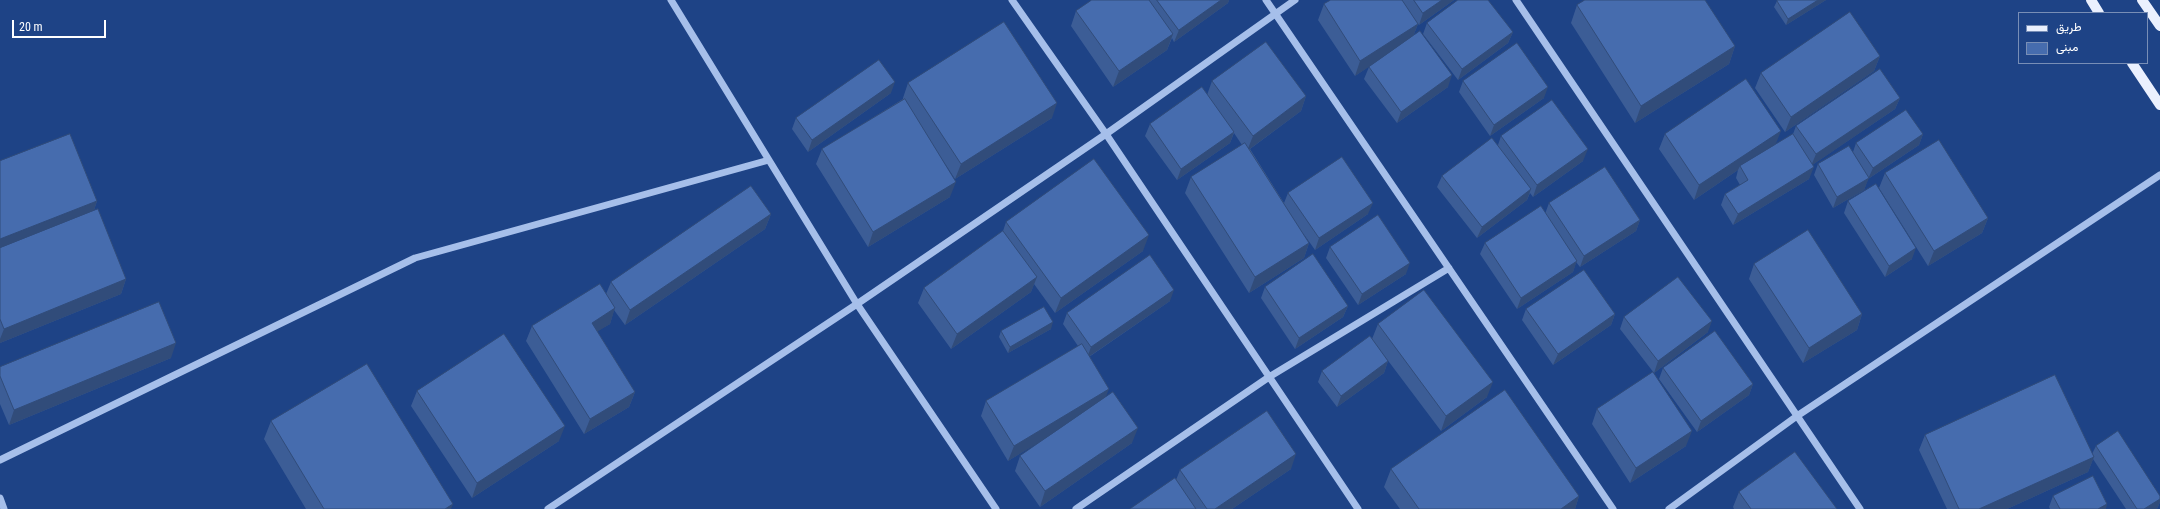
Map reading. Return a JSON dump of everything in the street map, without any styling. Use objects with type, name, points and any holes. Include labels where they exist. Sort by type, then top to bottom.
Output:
[{"type":"main road","points":[[2091,0],[2098,12]]},
{"type":"main road","points":[[2142,0],[2160,26]]},
{"type":"main road","points":[[2133,64],[2160,105]]},
{"type":"street","points":[[671,0],[857,304],[996,509]]},
{"type":"street","points":[[1012,0],[1106,134],[1358,509]]},
{"type":"street","points":[[1266,0],[1612,509]]},
{"type":"street","points":[[548,509],[857,304],[1106,134],[1295,0]]},
{"type":"street","points":[[1516,0],[1860,509]]},
{"type":"street","points":[[0,460],[415,258],[769,160]]},
{"type":"street","points":[[1669,509],[1797,416],[2160,174]]},
{"type":"street","points":[[1076,509],[1269,377],[1449,268]]},
{"type":"street","points":[[0,498],[4,509]]},
{"type":"building","points":[[1092,0],[1149,0],[1173,34],[1119,71],[1076,11]]},
{"type":"building","points":[[1157,0],[1221,0],[1179,30]]},
{"type":"building","points":[[1331,0],[1402,0],[1418,24],[1360,61],[1324,4]]},
{"type":"building","points":[[1414,0],[1442,0],[1423,13]]},
{"type":"building","points":[[1458,0],[1488,0],[1513,32],[1462,69],[1427,23]]},
{"type":"building","points":[[1585,0],[1705,0],[1735,46],[1641,106],[1577,5]]},
{"type":"building","points":[[1818,0],[1788,19],[1777,1]]},
{"type":"building","points":[[1850,12],[1880,56],[1791,117],[1761,73]]},
{"type":"building","points":[[1004,22],[1057,103],[961,164],[908,83]]},
{"type":"building","points":[[1420,31],[1452,75],[1401,112],[1369,67]]},
{"type":"building","points":[[1266,42],[1306,96],[1253,136],[1212,81]]},
{"type":"building","points":[[1517,43],[1548,87],[1494,125],[1463,81]]},
{"type":"building","points":[[879,60],[895,82],[812,140],[796,118]]},
{"type":"building","points":[[1880,69],[1900,98],[1816,154],[1796,126]]},
{"type":"building","points":[[1746,79],[1781,131],[1699,185],[1665,134]]},
{"type":"building","points":[[1202,87],[1234,132],[1181,169],[1150,124]]},
{"type":"building","points":[[905,99],[956,182],[873,232],[822,149]]},
{"type":"building","points":[[1552,100],[1588,149],[1537,185],[1501,136]]},
{"type":"building","points":[[1906,110],[1923,134],[1873,168],[1856,143]]},
{"type":"building","points":[[70,134],[97,201],[0,239],[0,161]]},
{"type":"building","points":[[1793,134],[1814,167],[1738,214],[1725,194],[1748,180],[1740,166]]},
{"type":"building","points":[[1492,138],[1531,189],[1482,227],[1442,176]]},
{"type":"building","points":[[1939,140],[1988,218],[1934,251],[1885,173]]},
{"type":"building","points":[[1245,143],[1309,243],[1255,277],[1191,177]]},
{"type":"building","points":[[1849,146],[1869,178],[1837,197],[1818,164]]},
{"type":"building","points":[[1342,157],[1373,203],[1319,238],[1288,193]]},
{"type":"building","points":[[1094,159],[1149,235],[1061,298],[1006,222]]},
{"type":"building","points":[[1605,167],[1640,220],[1584,256],[1549,203]]},
{"type":"building","points":[[1876,184],[1916,248],[1889,266],[1848,201]]},
{"type":"building","points":[[751,186],[771,214],[630,310],[611,282]]},
{"type":"building","points":[[1541,206],[1577,261],[1521,298],[1485,243]]},
{"type":"building","points":[[98,209],[126,279],[4,329],[0,319],[0,248]]},
{"type":"building","points":[[1378,215],[1410,263],[1362,294],[1330,247]]},
{"type":"building","points":[[1808,230],[1862,314],[1809,348],[1754,264]]},
{"type":"building","points":[[1003,231],[1037,277],[957,334],[924,288]]},
{"type":"building","points":[[1313,254],[1348,306],[1299,338],[1265,287]]},
{"type":"building","points":[[1150,255],[1174,290],[1091,347],[1067,313]]},
{"type":"building","points":[[1584,270],[1615,314],[1558,354],[1526,309]]},
{"type":"building","points":[[1678,277],[1712,321],[1658,361],[1624,317]]},
{"type":"building","points":[[600,284],[615,308],[592,323],[635,392],[590,419],[532,326]]},
{"type":"building","points":[[1424,290],[1493,382],[1446,416],[1378,324]]},
{"type":"building","points":[[159,302],[176,343],[14,410],[0,376],[0,367]]},
{"type":"building","points":[[1044,307],[1053,322],[1010,347],[1001,331]]},
{"type":"building","points":[[1715,331],[1753,384],[1701,421],[1663,368]]},
{"type":"building","points":[[504,334],[565,426],[477,483],[417,391]]},
{"type":"building","points":[[1370,336],[1388,361],[1341,396],[1322,371]]},
{"type":"building","points":[[1082,344],[1109,389],[1014,446],[986,401]]},
{"type":"building","points":[[367,364],[453,504],[445,509],[324,509],[271,421]]},
{"type":"building","points":[[1653,372],[1692,431],[1636,468],[1597,409]]},
{"type":"building","points":[[2055,375],[2094,457],[1979,509],[1959,509],[1925,435]]},
{"type":"building","points":[[1505,390],[1579,496],[1561,509],[1419,509],[1391,469]]},
{"type":"building","points":[[1113,392],[1138,428],[1045,491],[1020,456]]},
{"type":"building","points":[[1267,411],[1296,454],[1215,509],[1207,509],[1180,470]]},
{"type":"building","points":[[2118,431],[2160,496],[2160,499],[2144,509],[2137,509],[2096,446]]},
{"type":"building","points":[[1795,452],[1837,509],[1751,509],[1739,492]]},
{"type":"building","points":[[2093,476],[2107,504],[2098,509],[2060,509],[2053,496]]},
{"type":"building","points":[[1175,478],[1196,509],[1130,509]]}]
